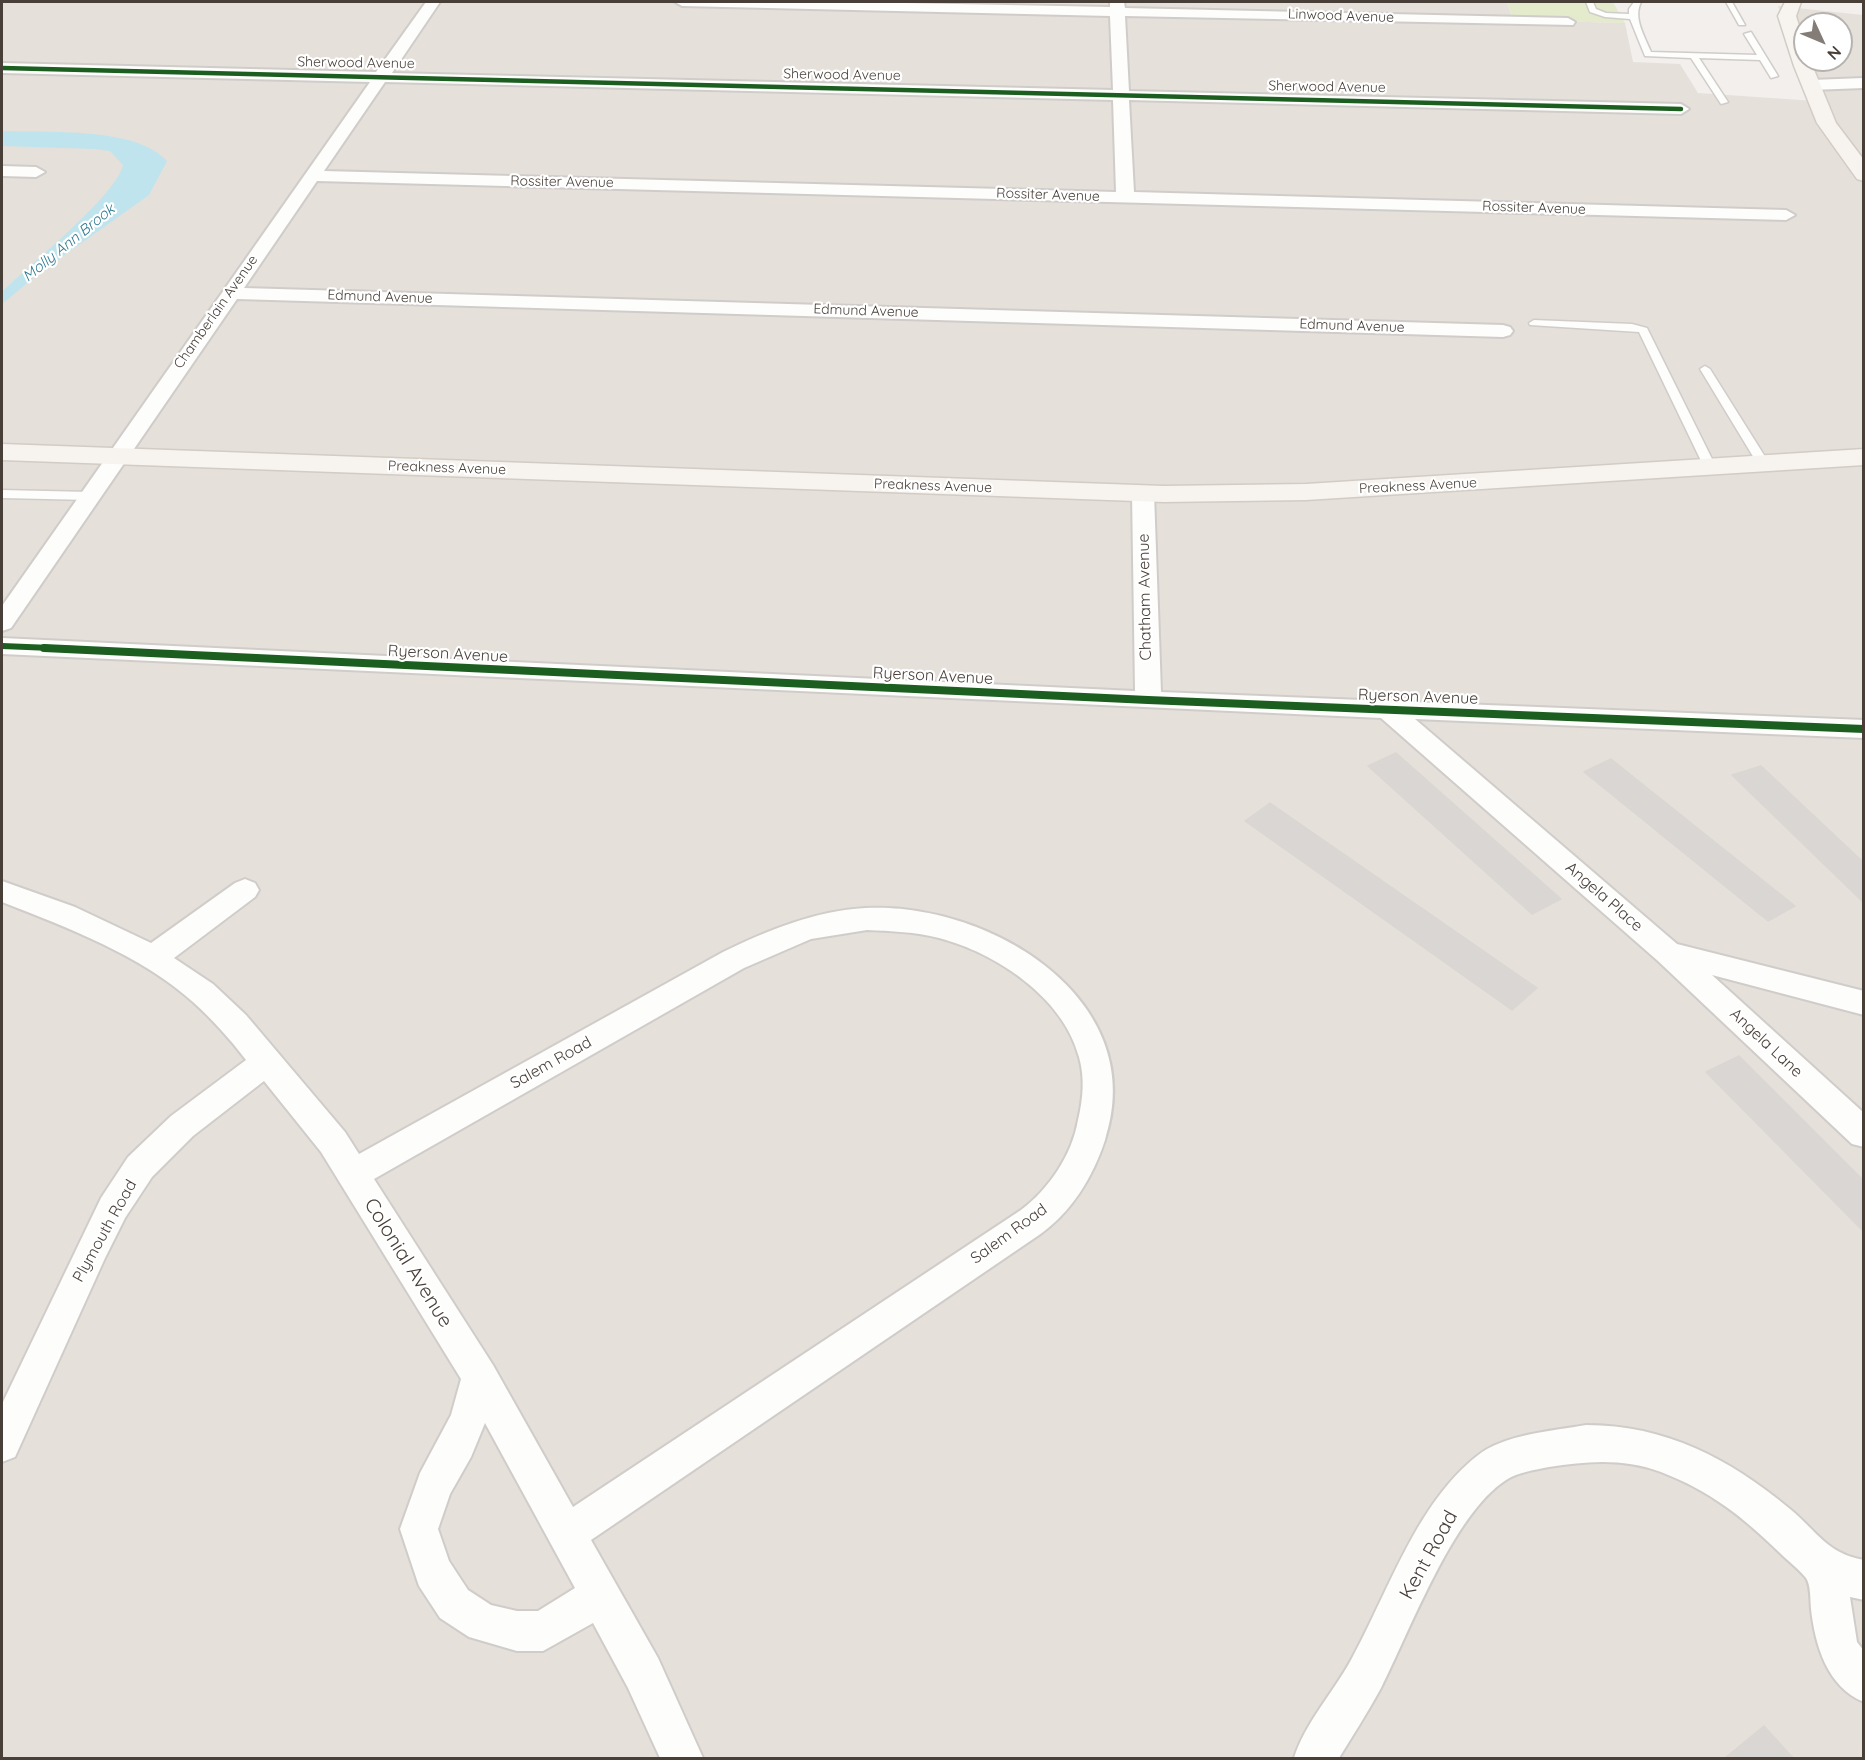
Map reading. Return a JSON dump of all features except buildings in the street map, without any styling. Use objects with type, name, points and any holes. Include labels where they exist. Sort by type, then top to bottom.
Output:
[{"type":"main road","points":[[1790,3],[1787,16],[1811,86],[1827,123],[1863,175]]},
{"type":"main road","name":"Preakness Avenue","points":[[2,452],[1143,493],[1306,492],[1863,457]]},
{"type":"street","name":"Chamberlain Avenue","points":[[2,623],[310,176],[433,2]]},
{"type":"street","name":"Linwood Avenue","points":[[682,2],[1118,6],[1568,22]]},
{"type":"street","points":[[1118,6],[1125,197]]},
{"type":"street","name":"Sherwood Avenue","points":[[2,68],[1681,109]]},
{"type":"street","points":[[1811,86],[1863,83]]},
{"type":"street","points":[[2,171],[36,172]]},
{"type":"street","name":"Rossiter Avenue","points":[[310,176],[1786,215]]},
{"type":"street","name":"Edmund Avenue","points":[[229,293],[1503,331]]},
{"type":"street","name":"Chatham Avenue","points":[[1143,493],[1148,700]]},
{"type":"street","name":"Ryerson Avenue","points":[[2,646],[1148,700],[1863,729]]},
{"type":"street","name":"Angela Place","points":[[1388,710],[1668,953],[1863,1003]]},
{"type":"street","points":[[152,958],[245,890]]},
{"type":"street","name":"Colonial Avenue","points":[[2,891],[65,915],[152,958],[202,992],[235,1024],[333,1142],[480,1377],[568,1533],[643,1673],[682,1758]]},
{"type":"street","name":"Salem Road","points":[[353,1174],[738,959],[805,929],[828,923],[875,918],[903,920],[961,935],[1007,954],[1043,979],[1082,1025],[1098,1066],[1098,1114],[1079,1164],[1048,1207],[836,1354],[568,1533]]},
{"type":"street","name":"Angela Lane","points":[[1668,953],[1863,1134]]},
{"type":"street","name":"Plymouth Road","points":[[2,1444],[91,1252],[113,1209],[140,1167],[182,1126],[266,1062]]},
{"type":"street","points":[[480,1377],[470,1415],[458,1444],[433,1486],[419,1529],[433,1572],[454,1604],[483,1623],[517,1631],[543,1631],[600,1596]]},
{"type":"street","name":"Kent Road","points":[[1316,1758],[1365,1676],[1440,1526],[1465,1493],[1492,1467],[1522,1454],[1586,1443],[1616,1443],[1647,1449],[1706,1471],[1731,1486],[1778,1524],[1825,1569],[1863,1580]]},
{"type":"street","points":[[1825,1569],[1834,1637],[1852,1672],[1863,1682]]},
{"type":"lane","points":[[1590,2],[1593,10],[1605,15],[1633,17]]},
{"type":"lane","points":[[1638,2],[1633,9],[1633,17],[1648,54],[1760,58]]},
{"type":"lane","points":[[1729,2],[1742,23]]},
{"type":"lane","points":[[1748,34],[1760,58],[1774,76]]},
{"type":"lane","points":[[1694,55],[1724,102]]},
{"type":"lane","points":[[1534,324],[1632,327],[1643,330],[1710,467]]},
{"type":"lane","points":[[1705,369],[1763,464]]},
{"type":"lane","points":[[2,494],[90,496]]},
{"type":"shaded area","points":[[2,2],[1507,2],[1513,20],[1625,23],[1633,62],[1680,64],[1698,93],[1815,101],[1804,72],[1853,72],[1853,14],[1863,15],[1863,1758],[2,1758]]},
{"type":"shaded area","points":[[1778,6],[1835,12],[1793,12],[1793,45]]},
{"type":"green space","points":[[1507,2],[1613,2],[1625,23],[1513,20]]},
{"type":"water","name":"Molly Ann Brook","points":[[2,131],[66,132],[113,137],[153,150],[167,161],[149,195],[38,274],[2,304],[2,292],[89,212],[117,178],[123,165],[110,151],[2,146]]},
{"type":"cycle path","points":[[2,68],[1681,109]]},
{"type":"cycle path","points":[[2,646],[1148,700],[1864,729]]}]
